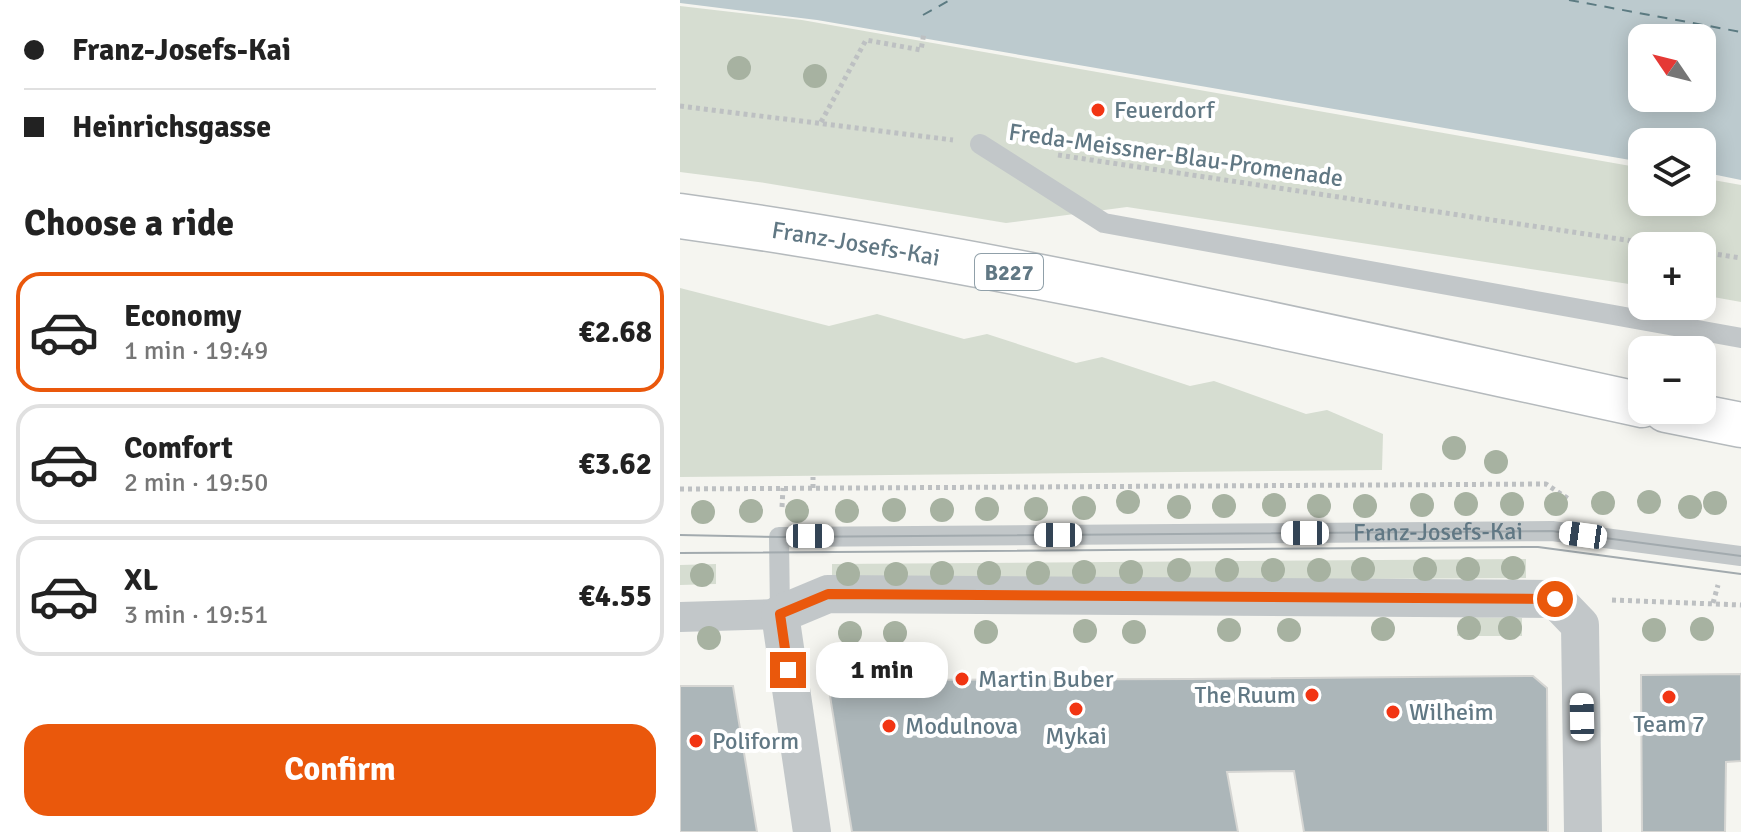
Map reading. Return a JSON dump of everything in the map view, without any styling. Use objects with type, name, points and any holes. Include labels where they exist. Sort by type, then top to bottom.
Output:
[{"type":"main road","name":"Franz-Josefs-Kai","points":[[680,216],[859,243],[1084,286],[1628,402]]},
{"type":"main road","points":[[1716,420],[1741,425]]},
{"type":"street","points":[[680,617],[780,614],[828,594],[1555,599],[1580,625],[1583,832]]},
{"type":"street","points":[[780,614],[812,832]]},
{"type":"lane","points":[[980,144],[1104,223],[1741,338]]},
{"type":"lane","name":"Franz-Josefs-Kai","points":[[780,614],[779,537],[1552,531],[1741,556]]},
{"type":"path","points":[[821,122],[866,40],[921,50],[924,36]]},
{"type":"path","name":"Freda-Meissner-Blau-Promenade","points":[[680,106],[980,144]]},
{"type":"path","name":"Freda-Meissner-Blau-Promenade","points":[[1058,155],[1628,240]]},
{"type":"path","points":[[1716,254],[1741,258]]},
{"type":"path","points":[[813,477],[813,488]]},
{"type":"path","points":[[680,489],[1546,484],[1580,507]]},
{"type":"path","points":[[1713,603],[1720,578]]},
{"type":"path","points":[[1555,599],[1741,605]]},
{"type":"shaded area","points":[[680,0],[1741,0],[1741,180],[1716,175],[1716,128],[1628,128],[1628,160],[817,20],[680,3]]},
{"type":"shaded area","points":[[680,6],[802,20],[1628,166],[1628,216],[1716,216],[1716,181],[1741,185],[1741,302],[1716,298],[1716,232],[1628,232],[1628,284],[1127,207],[1006,223],[680,172]]},
{"type":"shaded area","points":[[680,288],[829,326],[877,314],[964,339],[987,334],[1076,363],[1102,357],[1190,386],[1214,381],[1306,414],[1327,410],[1383,434],[1382,470],[680,477]]},
{"type":"shaded area","points":[[1526,559],[1526,578],[832,582],[832,564]]},
{"type":"shaded area","points":[[716,564],[716,584],[680,585],[680,565]]},
{"type":"shaded area","points":[[1467,617],[1522,618],[1522,636],[1457,636],[1459,623]]},
{"type":"building","points":[[1741,674],[1741,761],[1726,762],[1725,832],[1642,832],[1641,675]]},
{"type":"building","points":[[1533,676],[1547,688],[1548,832],[1304,832],[1294,771],[1227,772],[1238,832],[852,832],[830,696],[840,680]]},
{"type":"building","points":[[680,686],[733,686],[757,832],[680,832]]},
{"type":"ferry route","points":[[923,15],[950,0]]},
{"type":"ferry route","points":[[1569,0],[1741,32]]},
{"type":"tram line","points":[[680,535],[779,537],[1552,531],[1741,556]]},
{"type":"tram line","points":[[680,553],[1538,547],[1741,574]]},
{"type":"place","name":"Feuerdorf","points":[[1098,110]]},
{"type":"place","name":"Martin Buber","points":[[962,679]]},
{"type":"place","name":"The Ruum","points":[[1312,695]]},
{"type":"place","name":"Team 7","points":[[1669,697]]},
{"type":"place","name":"Mykai","points":[[1076,709]]},
{"type":"place","name":"Wilheim","points":[[1393,712]]},
{"type":"place","name":"Modulnova","points":[[889,726]]},
{"type":"place","name":"Poliform","points":[[696,741]]},
{"type":"route","points":[[788,670],[780,614],[828,594],[1555,599]]}]
